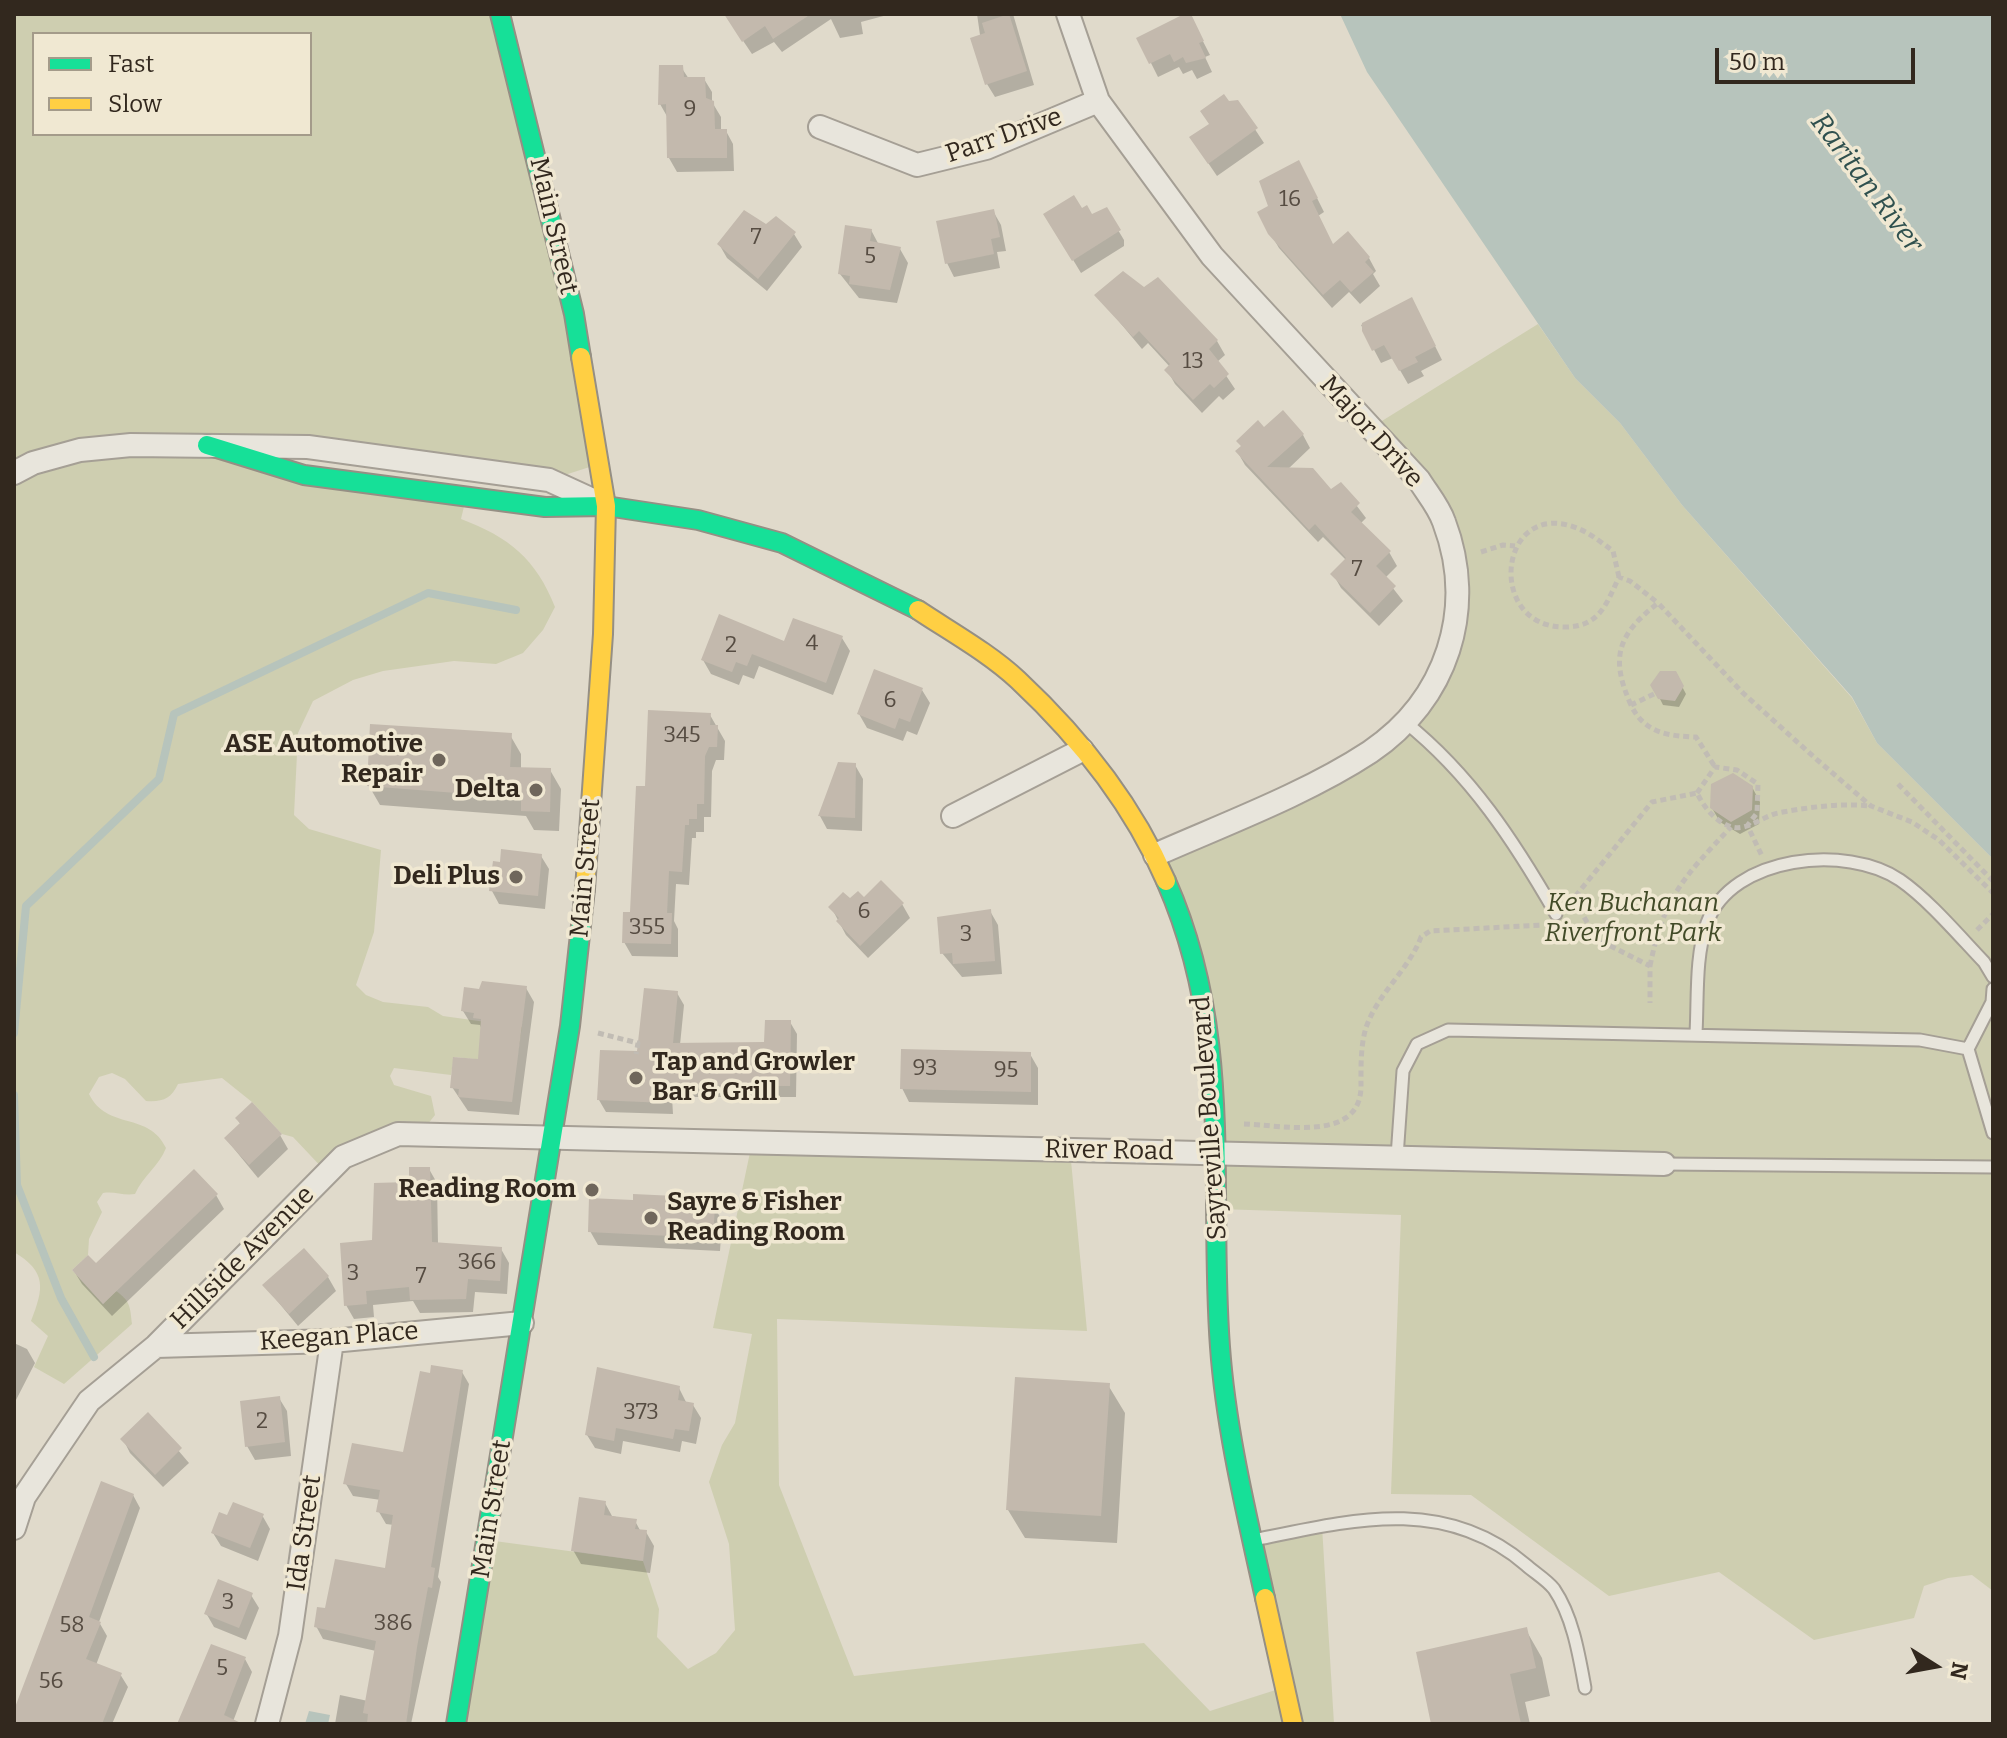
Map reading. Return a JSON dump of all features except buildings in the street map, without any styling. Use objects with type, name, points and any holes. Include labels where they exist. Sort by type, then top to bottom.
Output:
[{"type":"main road","name":"Main Street","points":[[456,1724],[570,1026],[589,854],[599,706],[606,506],[574,314],[500,14]]},
{"type":"main road","name":"Sayreville Boulevard","points":[[606,506],[698,520],[782,543],[916,608],[1017,679],[1128,805],[1155,855],[1187,928],[1202,986],[1211,1044],[1218,1153],[1220,1348],[1253,1540],[1293,1724]]},
{"type":"street","name":"Major Drive","points":[[1068,14],[1098,101],[1212,256],[1419,480],[1443,519],[1456,563],[1458,598],[1454,635],[1444,668],[1427,697],[1405,722],[1370,752],[1281,799],[1155,855]]},
{"type":"street","name":"Parr Drive","points":[[820,127],[917,165],[986,148],[1098,101]]},
{"type":"street","points":[[14,473],[33,463],[80,450],[131,445],[308,447],[549,480],[606,506]]},
{"type":"street","points":[[953,816],[1082,750]]},
{"type":"street","name":"Hillside Avenue","points":[[14,1528],[24,1497],[89,1401],[156,1346],[343,1157],[398,1134],[554,1138]]},
{"type":"street","name":"River Road","points":[[554,1138],[1664,1164]]},
{"type":"street","name":"Keegan Place","points":[[156,1346],[332,1341],[522,1323]]},
{"type":"street","name":"Ida Street","points":[[267,1724],[290,1636],[332,1341]]},
{"type":"lane","points":[[1405,722],[1480,794],[1519,850],[1556,914]]},
{"type":"lane","points":[[1696,1033],[1701,953],[1707,921],[1728,895],[1755,873],[1796,862],[1831,860],[1871,865],[1901,881],[1977,954],[1993,977]]},
{"type":"lane","points":[[1993,989],[1992,1002],[1968,1049],[1993,1133]]},
{"type":"lane","points":[[1397,1157],[1403,1071],[1417,1044],[1448,1030],[1920,1040],[1968,1049]]},
{"type":"lane","points":[[1664,1164],[1993,1167]]},
{"type":"lane","points":[[1253,1540],[1326,1525],[1420,1518],[1465,1528],[1503,1545],[1553,1589],[1575,1637],[1585,1688]]},
{"type":"path","points":[[1558,523],[1577,527],[1613,551],[1619,577],[1606,606],[1583,627],[1556,627],[1532,617],[1517,602],[1509,577],[1515,546],[1532,528],[1558,523]]},
{"type":"path","points":[[1481,552],[1503,545],[1515,546]]},
{"type":"path","points":[[1619,577],[1630,581],[1658,603],[1743,693],[1871,806]]},
{"type":"path","points":[[1658,603],[1634,627],[1621,646],[1616,663],[1631,705],[1639,722],[1655,731],[1696,737],[1715,767],[1737,770],[1758,784],[1757,813],[1747,827]]},
{"type":"path","points":[[1631,705],[1654,694]]},
{"type":"path","points":[[1244,1124],[1335,1126],[1349,1118],[1361,1103],[1361,1062],[1368,1021],[1421,937],[1430,931],[1540,928],[1574,900],[1652,802],[1697,793],[1715,767]]},
{"type":"path","points":[[1898,784],[1993,881]]},
{"type":"path","points":[[1697,793],[1706,811],[1731,827],[1747,827],[1774,814],[1837,805],[1871,806],[1912,822],[1939,840],[1993,893]]},
{"type":"path","points":[[1650,1003],[1650,966],[1659,923],[1678,884],[1731,827]]},
{"type":"path","points":[[1574,900],[1597,939],[1650,966]]},
{"type":"path","points":[[570,1026],[638,1043],[636,1054]]},
{"type":"green space","points":[[14,14],[500,14],[599,464],[549,480],[211,445],[466,498],[461,519],[507,542],[530,563],[547,590],[555,607],[543,630],[523,653],[496,664],[454,661],[383,671],[353,680],[313,701],[298,733],[294,815],[309,829],[381,850],[374,932],[356,985],[366,995],[383,1002],[428,1007],[443,1016],[522,1027],[516,1063],[454,1057],[451,1075],[394,1068],[390,1076],[394,1085],[431,1096],[435,1115],[427,1125],[327,1173],[293,1137],[282,1134],[252,1102],[222,1078],[178,1084],[162,1100],[146,1101],[125,1079],[112,1073],[99,1077],[89,1094],[97,1105],[106,1113],[149,1129],[166,1148],[135,1194],[103,1193],[97,1202],[102,1212],[89,1239],[88,1255],[72,1270],[103,1304],[116,1291],[125,1298],[132,1324],[64,1384],[34,1367],[48,1336],[31,1321],[40,1282],[25,1259],[14,1252]]},
{"type":"green space","name":"Ken Buchanan Riverfront Park","points":[[1538,324],[1575,378],[1620,423],[1682,505],[1852,698],[1877,743],[1993,859],[1993,1591],[1972,1575],[1948,1578],[1924,1586],[1914,1618],[1814,1640],[1719,1572],[1609,1596],[1471,1495],[1391,1494],[1401,1215],[1219,1209],[1211,1044],[1155,855],[1281,799],[1405,722],[1454,635],[1443,519],[1369,429]]},
{"type":"green space","points":[[752,1143],[1070,1150],[1087,1331],[777,1319],[779,1485],[854,1676],[1144,1643],[1210,1711],[1285,1687],[1253,1540],[1322,1526],[1334,1724],[456,1724],[487,1540],[643,1561],[659,1609],[657,1637],[688,1669],[716,1653],[735,1630],[729,1544],[709,1482],[722,1445],[735,1423],[752,1334],[713,1328]]},
{"type":"water","name":"Raritan River","points":[[1340,14],[1993,14],[1993,859],[1877,743],[1852,697],[1682,505],[1620,423],[1575,378],[1367,72]]},
{"type":"water","points":[[309,1711],[330,1715],[328,1724],[305,1724]]},
{"type":"waterway","points":[[14,1033],[26,906],[159,779],[174,714],[428,593],[516,610]]},
{"type":"waterway","points":[[14,1095],[17,1185],[61,1298],[94,1357]]},
{"type":"traffic: fast","points":[[500,14],[574,314],[581,357]]},
{"type":"traffic: fast","points":[[207,445],[304,475],[545,507],[606,506],[698,520],[782,543],[918,610]]},
{"type":"traffic: fast","points":[[1166,881],[1188,939],[1202,997],[1210,1054],[1223,1379],[1238,1473],[1265,1598]]},
{"type":"traffic: fast","points":[[456,1724],[570,1026],[585,889]]},
{"type":"traffic: slow","points":[[581,357],[606,506],[603,634],[585,889]]},
{"type":"traffic: slow","points":[[918,610],[1007,670],[1041,702],[1083,749],[1121,799],[1166,881]]},
{"type":"traffic: slow","points":[[1265,1598],[1293,1724]]},
{"type":"place","name":"ASE Automotive Repair","points":[[439,760]]},
{"type":"place","name":"Delta","points":[[536,790]]},
{"type":"place","name":"Deli Plus","points":[[516,877]]},
{"type":"place","name":"Tap and Growler Bar & Grill","points":[[636,1078]]},
{"type":"place","name":"Reading Room","points":[[592,1190]]},
{"type":"place","name":"Sayre & Fisher Reading Room","points":[[651,1218]]}]
